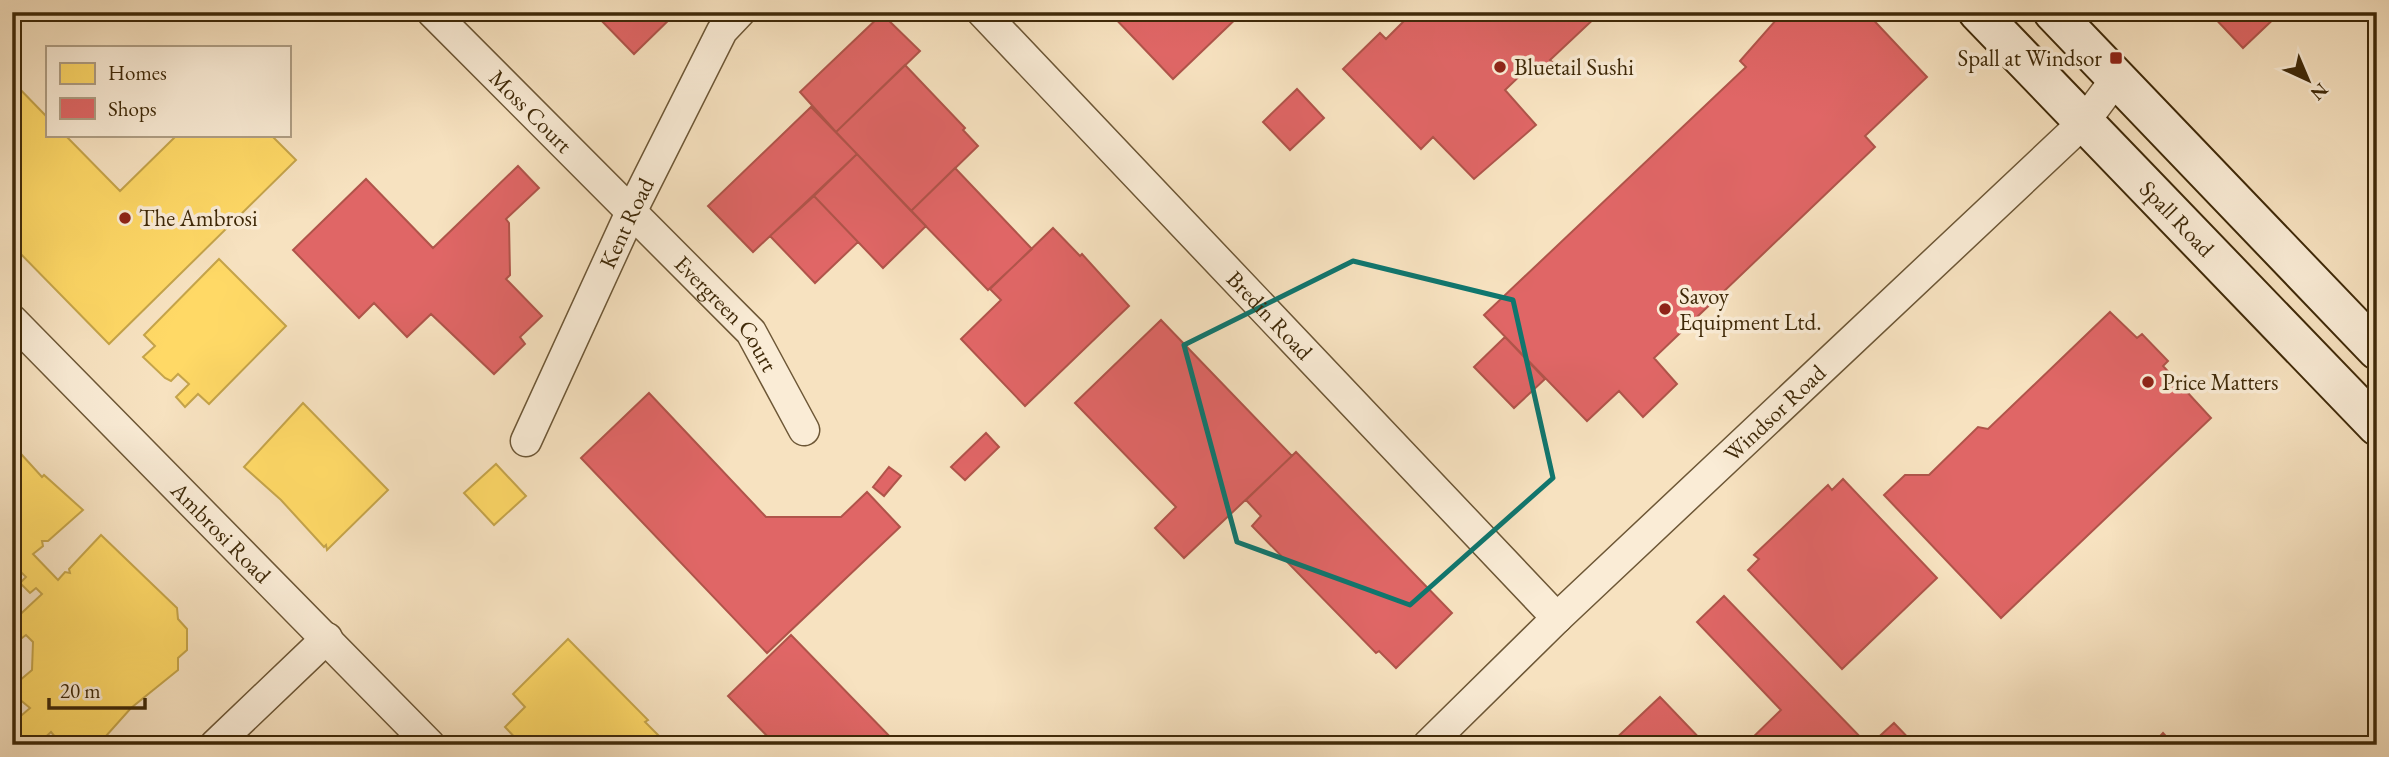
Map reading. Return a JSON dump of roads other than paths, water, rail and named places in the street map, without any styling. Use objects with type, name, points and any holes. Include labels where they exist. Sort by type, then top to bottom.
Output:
[{"type":"main road","name":"Spall Road","points":[[1978,12],[2377,426]]},
{"type":"main road","points":[[2053,12],[2377,350]]},
{"type":"street","name":"Moss Court","points":[[432,12],[631,212]]},
{"type":"street","name":"Kent Road","points":[[526,441],[631,212],[722,31],[740,12]]},
{"type":"street","name":"Bredin Road","points":[[982,12],[1557,618]]},
{"type":"street","name":"Windsor Road","points":[[1428,745],[1557,618],[2084,122],[2116,79]]},
{"type":"street","name":"Evergreen Court","points":[[631,212],[751,332],[804,430]]},
{"type":"street","name":"Ambrosi Road","points":[[12,320],[430,745]]},
{"type":"street","points":[[215,745],[327,638]]},
{"type":"place","name":"Spall at Windsor","points":[[2116,58]]},
{"type":"place","name":"Bluetail Sushi","points":[[1500,67]]},
{"type":"place","name":"The Ambrosi","points":[[125,218]]},
{"type":"place","name":"Savoy Equipment Ltd.","points":[[1665,309]]},
{"type":"place","name":"Price Matters","points":[[2148,382]]}]
